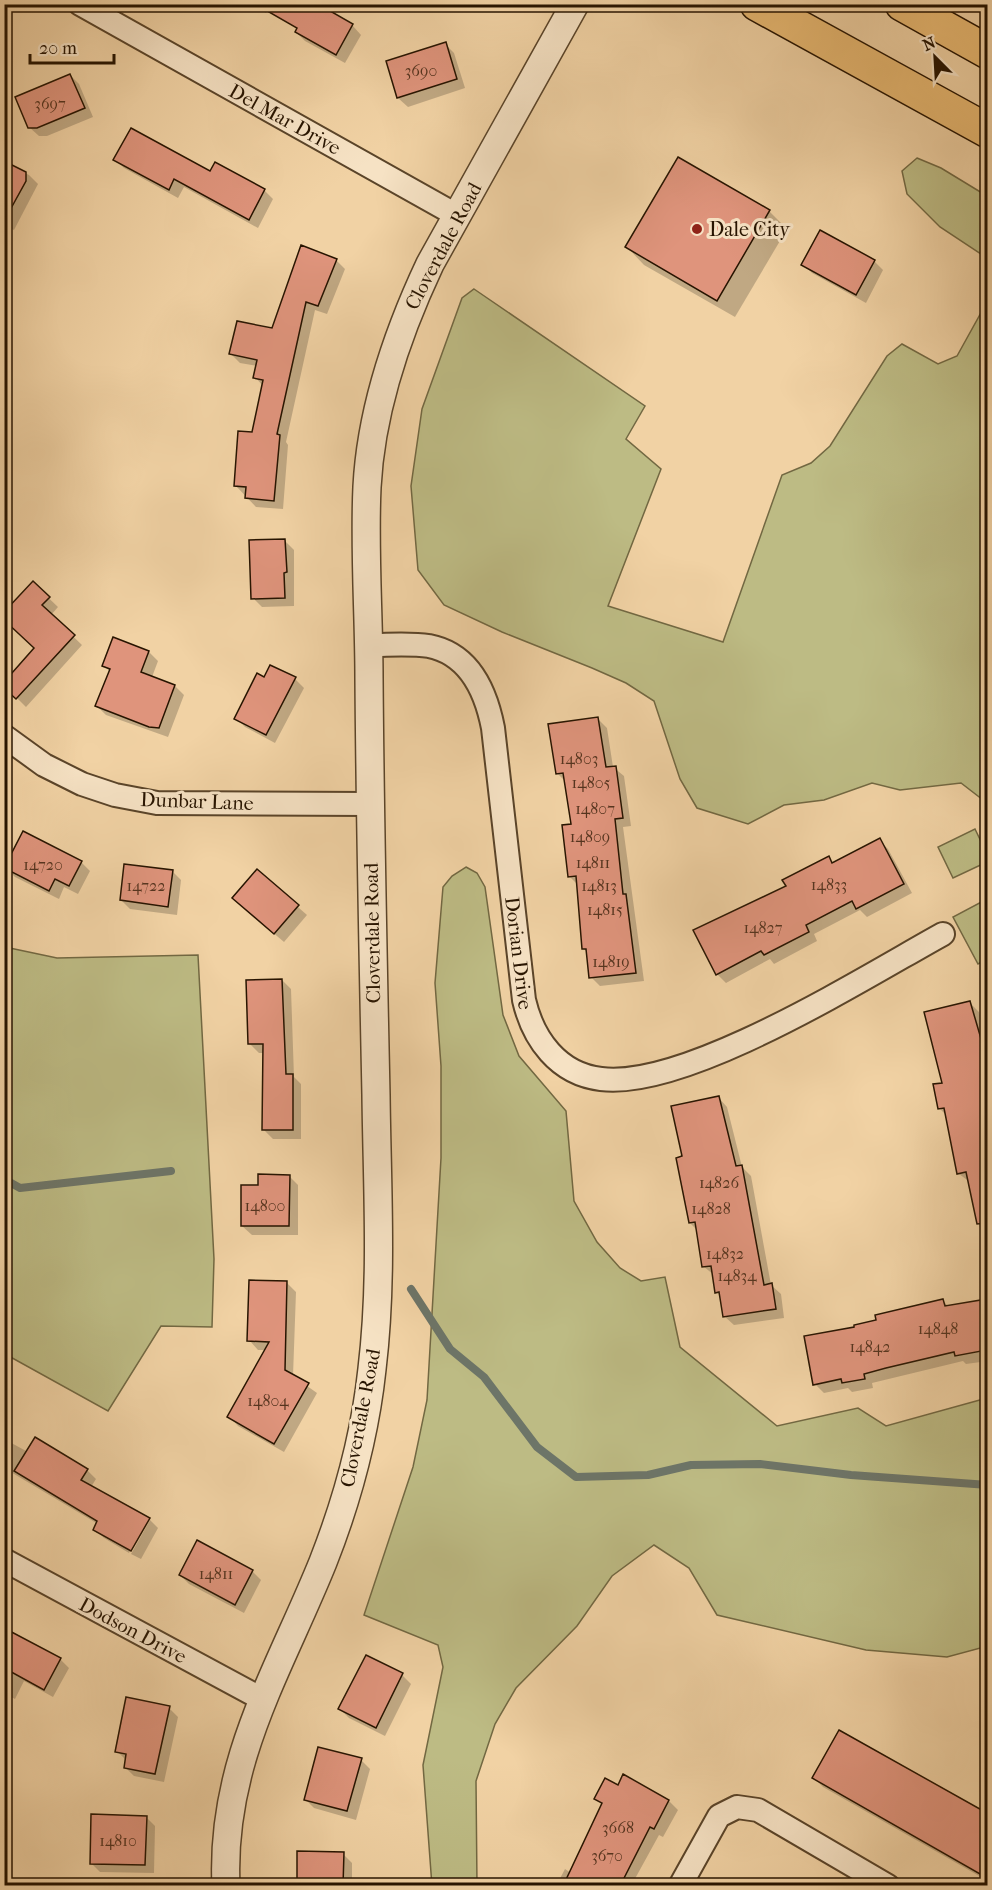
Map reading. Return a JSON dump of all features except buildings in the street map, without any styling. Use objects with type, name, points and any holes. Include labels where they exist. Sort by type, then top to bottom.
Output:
[{"type":"main road","points":[[757,4],[987,131]]},
{"type":"main road","points":[[902,4],[987,52]]},
{"type":"street","name":"Del Mar Drive","points":[[80,4],[458,216]]},
{"type":"street","name":"Cloverdale Road","points":[[226,1886],[229,1813],[243,1750],[262,1699],[336,1526],[357,1457],[372,1372],[379,1229],[370,804],[367,487],[375,426],[389,366],[409,308],[430,264],[575,4]]},
{"type":"street","name":"Dorian Drive","points":[[369,645],[429,646],[442,650],[470,670],[484,692],[493,728],[528,1020],[536,1036],[567,1068],[586,1076],[617,1080],[678,1067],[772,1028],[943,934]]},
{"type":"street","name":"Dunbar Lane","points":[[4,736],[44,765],[82,784],[157,803],[370,804]]},
{"type":"street","name":"Dodson Drive","points":[[4,1560],[262,1699]]},
{"type":"street","points":[[680,1886],[719,1816],[737,1807],[758,1810],[888,1886]]},
{"type":"shaded area","points":[[917,158],[941,168],[987,196],[987,258],[940,227],[907,194],[902,171]]},
{"type":"shaded area","points":[[474,289],[645,406],[626,439],[661,469],[608,606],[723,642],[782,475],[811,463],[830,446],[887,356],[902,344],[938,364],[957,356],[987,302],[987,803],[961,783],[900,790],[872,783],[824,800],[784,805],[748,824],[697,808],[680,779],[654,701],[626,683],[502,632],[444,605],[418,570],[411,486],[422,409],[462,298]]},
{"type":"shaded area","points":[[975,829],[987,854],[987,862],[953,878],[938,847]]},
{"type":"shaded area","points":[[466,867],[477,873],[485,887],[503,1015],[519,1056],[566,1111],[574,1201],[597,1242],[620,1268],[641,1281],[665,1277],[680,1347],[777,1426],[858,1408],[886,1426],[987,1398],[988,1646],[947,1657],[866,1650],[717,1615],[689,1568],[654,1545],[612,1576],[577,1626],[516,1688],[495,1724],[476,1781],[477,1885],[432,1886],[423,1765],[443,1667],[438,1645],[364,1615],[413,1467],[427,1400],[441,1158],[441,1066],[435,983],[443,887],[452,876]]},
{"type":"shaded area","points":[[987,899],[987,959],[978,964],[953,917]]},
{"type":"shaded area","points":[[5,947],[57,958],[198,955],[214,1259],[212,1327],[161,1326],[108,1411],[5,1354]]},
{"type":"waterway","points":[[4,1179],[20,1188],[171,1171]]},
{"type":"waterway","points":[[411,1289],[450,1349],[484,1377],[537,1447],[576,1477],[648,1475],[691,1465],[760,1464],[851,1475],[988,1485]]},
{"type":"place","name":"Dale City","points":[[697,229]]}]
